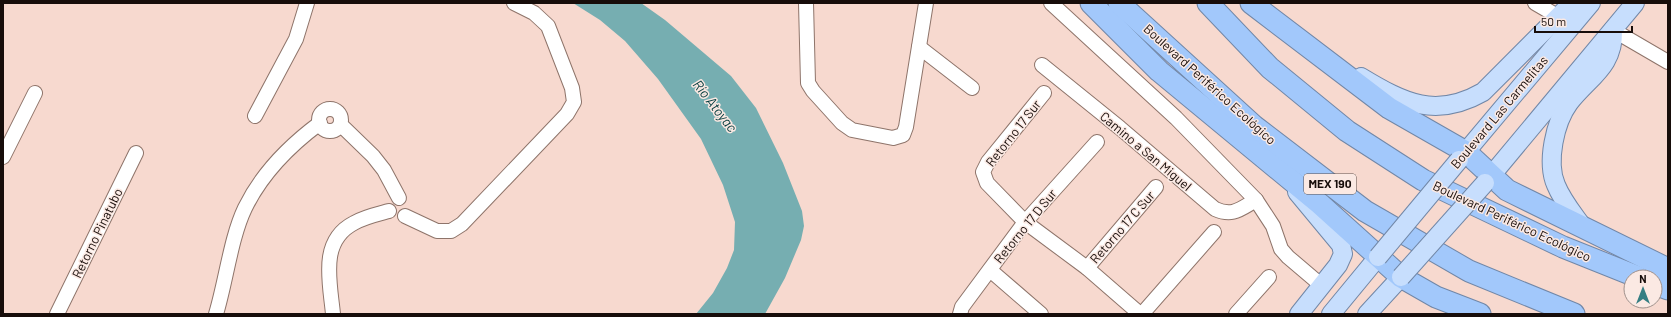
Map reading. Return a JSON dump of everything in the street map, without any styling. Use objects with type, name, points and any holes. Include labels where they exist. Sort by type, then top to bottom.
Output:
[{"type":"highway","points":[[1091,3],[1160,71],[1320,204],[1401,277],[1436,297],[1480,314]]},
{"type":"highway","name":"Boulevard Periférico Ecológico","points":[[1119,3],[1254,126],[1365,211],[1469,270],[1574,314]]},
{"type":"highway","name":"Boulevard Periférico Ecológico","points":[[1208,3],[1270,68],[1347,131],[1423,180],[1563,247],[1623,271]]},
{"type":"highway","points":[[1251,3],[1389,108],[1462,156],[1488,180],[1668,268]]},
{"type":"main road","points":[[1281,27],[1379,88],[1403,99],[1440,107],[1461,103],[1483,92],[1572,3]]},
{"type":"main road","name":"Boulevard Las Carmelitas","points":[[1330,314],[1591,3]]},
{"type":"main road","points":[[1367,314],[1488,180],[1635,3]]},
{"type":"main road","points":[[1582,226],[1563,200],[1555,183],[1552,161],[1554,139],[1559,121],[1569,103],[1605,63],[1611,52],[1613,30]]},
{"type":"main road","points":[[1278,170],[1341,245],[1343,254],[1338,264],[1299,314]]},
{"type":"street","points":[[254,116],[296,39],[307,3]]},
{"type":"street","points":[[399,198],[393,200],[389,205],[389,211],[392,216],[399,218],[405,216],[437,231],[451,231],[462,224],[567,114],[574,102],[572,88],[548,26],[534,13],[514,3]]},
{"type":"street","points":[[806,3],[808,83],[813,91],[842,123],[852,130],[893,138],[903,135],[906,127],[926,3]]},
{"type":"street","points":[[1052,3],[1176,118],[1256,200],[1273,226],[1281,249],[1288,257],[1321,285]]},
{"type":"street","points":[[1535,3],[1559,17]]},
{"type":"street","points":[[1613,30],[1668,62]]},
{"type":"street","points":[[919,47],[972,88]]},
{"type":"street","name":"Camino a San Miguel","points":[[1042,65],[1120,128],[1215,209],[1225,214],[1233,213],[1256,200]]},
{"type":"street","points":[[3,157],[35,93]]},
{"type":"street","name":"Retorno 17 Sur","points":[[1025,222],[987,183],[983,172],[988,162],[1044,93]]},
{"type":"street","points":[[331,108],[339,113],[342,121],[341,125],[334,131],[325,130],[320,123],[320,115],[323,111],[331,108]]},
{"type":"street","points":[[216,314],[244,208],[260,181],[294,143],[320,123]]},
{"type":"street","points":[[341,125],[373,156],[384,170],[399,198],[406,202],[408,209],[405,216]]},
{"type":"street","name":"Retorno 17 D Sur","points":[[960,314],[962,307],[1025,222],[1097,142]]},
{"type":"street","name":"Retorno Pinatubo","points":[[57,314],[136,153]]},
{"type":"street","name":"Retorno 17 C Sur","points":[[1087,268],[1156,187]]},
{"type":"street","points":[[334,314],[328,265],[330,252],[336,238],[345,228],[355,222],[389,211]]},
{"type":"street","points":[[1025,222],[1087,268],[1141,314],[1214,232]]},
{"type":"street","points":[[990,270],[1041,314]]},
{"type":"street","points":[[1236,314],[1269,277]]},
{"type":"water","name":"Río Atoyac","points":[[573,3],[641,3],[665,20],[731,76],[756,108],[783,163],[802,211],[804,226],[801,240],[785,278],[765,314],[696,314],[713,293],[727,268],[734,250],[735,222],[723,185],[701,139],[658,79],[625,41],[600,20]]}]
